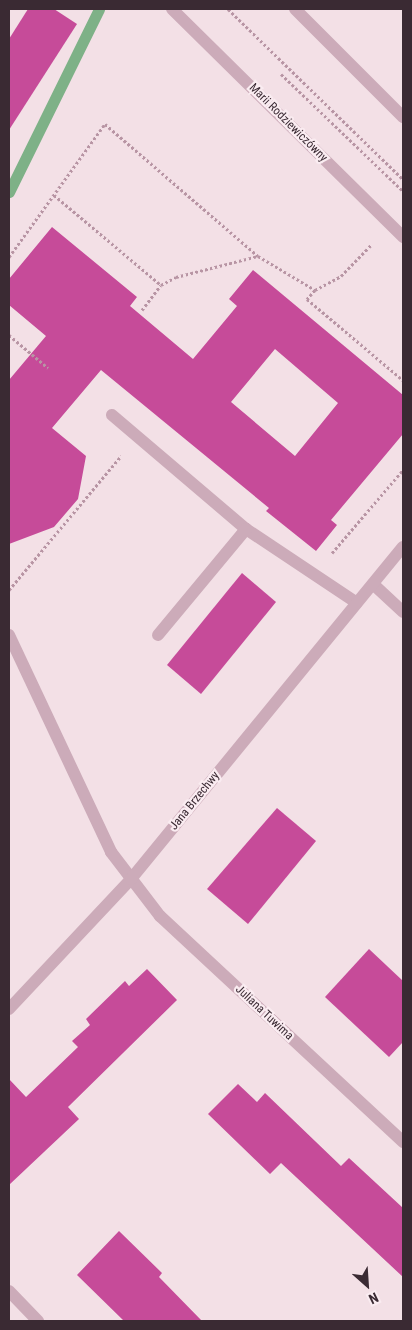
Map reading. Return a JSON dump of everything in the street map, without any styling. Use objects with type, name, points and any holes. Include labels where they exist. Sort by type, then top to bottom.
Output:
[{"type":"street","name":"Marii Rodziewiczówny","points":[[172,9],[403,237]]},
{"type":"street","points":[[295,9],[403,117]]},
{"type":"street","points":[[112,415],[246,529],[357,603]]},
{"type":"street","points":[[158,635],[246,529]]},
{"type":"street","name":"Jana Brzechwy","points":[[9,1009],[131,879],[403,547]]},
{"type":"street","points":[[373,584],[403,612]]},
{"type":"street","name":"Juliana Tuwima","points":[[9,635],[111,852],[131,879],[160,916],[403,1142]]},
{"type":"street","points":[[9,1291],[38,1321]]},
{"type":"path","points":[[228,9],[403,179]]},
{"type":"path","points":[[276,70],[403,191]]},
{"type":"path","points":[[9,257],[106,124],[258,256],[314,290]]},
{"type":"path","points":[[54,195],[162,285]]},
{"type":"path","points":[[391,225],[341,276],[314,290],[307,299],[403,380]]},
{"type":"path","points":[[142,310],[162,285],[176,277],[258,256]]},
{"type":"path","points":[[9,335],[48,368]]},
{"type":"path","points":[[9,590],[138,437]]},
{"type":"path","points":[[314,574],[403,470]]},
{"type":"building","points":[[28,9],[54,9],[77,24],[9,130],[9,39]]},
{"type":"building","points":[[52,227],[137,297],[130,306],[193,359],[237,306],[229,299],[253,270],[403,395],[403,434],[331,520],[337,525],[316,551],[266,511],[269,508],[101,370],[52,428],[86,456],[78,499],[54,527],[9,544],[9,380],[46,336],[9,305],[9,279]],"holes":[[[275,349],[338,403],[295,456],[231,402]]]},
{"type":"building","points":[[242,573],[276,602],[201,694],[167,665]]},
{"type":"building","points":[[277,808],[316,841],[248,924],[207,889]]},
{"type":"building","points":[[369,949],[403,981],[403,1042],[389,1057],[325,997]]},
{"type":"building","points":[[147,969],[177,1000],[68,1107],[79,1119],[9,1185],[9,1079],[26,1097],[78,1047],[72,1041],[90,1025],[86,1019],[125,981],[129,986]]},
{"type":"building","points":[[238,1084],[257,1102],[265,1093],[341,1166],[349,1158],[403,1208],[403,1277],[281,1163],[270,1174],[208,1114]]},
{"type":"building","points":[[119,1231],[162,1273],[159,1277],[202,1321],[124,1321],[77,1275]]},
{"type":"waterway","points":[[9,192],[99,9]]}]
